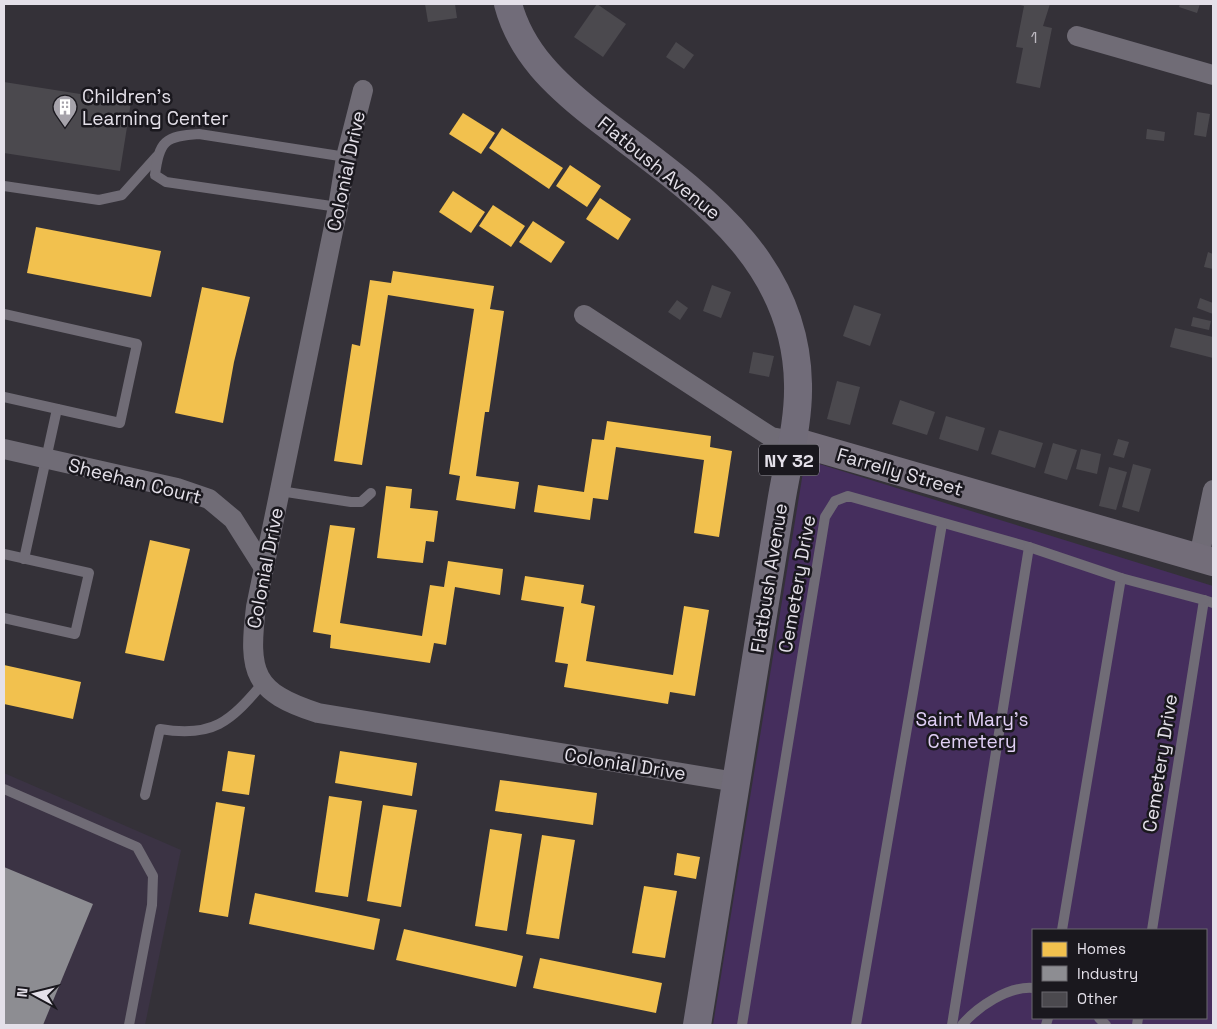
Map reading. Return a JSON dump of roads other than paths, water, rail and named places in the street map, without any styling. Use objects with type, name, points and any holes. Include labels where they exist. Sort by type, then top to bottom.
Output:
[{"type":"main road","name":"Flatbush Avenue","points":[[508,4],[520,34],[533,57],[550,77],[719,215],[763,268],[780,298],[791,325],[797,355],[799,385],[793,441],[781,503],[697,1025]]},
{"type":"street","points":[[1077,36],[1213,75]]},
{"type":"street","name":"Colonial Drive","points":[[363,90],[346,157],[338,207],[264,568],[252,639],[255,670],[268,690],[289,704],[318,713],[736,782]]},
{"type":"street","name":"Farrelly Street","points":[[584,315],[771,437],[793,441],[1206,560]]},
{"type":"street","name":"Sheehan Court","points":[[4,449],[177,488],[209,499],[233,520],[264,568]]},
{"type":"street","points":[[1206,560],[1213,490]]},
{"type":"lane","points":[[4,186],[99,200],[122,195],[157,155],[162,146],[175,136],[199,134],[346,157]]},
{"type":"lane","points":[[157,155],[155,175],[166,182],[338,207]]},
{"type":"lane","points":[[4,314],[137,344],[120,423],[4,397]]},
{"type":"lane","points":[[24,559],[57,409]]},
{"type":"lane","points":[[280,491],[351,502],[361,502],[371,493]]},
{"type":"lane","name":"Cemetery Drive","points":[[742,1025],[825,517],[835,501],[848,496],[1029,547],[1121,578],[1208,602],[1152,929]]},
{"type":"lane","points":[[856,1025],[942,524]]},
{"type":"lane","points":[[952,1025],[1029,547]]},
{"type":"lane","points":[[4,554],[89,574],[76,634],[4,618]]},
{"type":"lane","points":[[1062,929],[1121,578]]},
{"type":"lane","points":[[145,795],[160,729],[193,732],[214,728],[242,707],[263,683]]},
{"type":"lane","points":[[4,789],[137,847],[153,876],[152,905],[130,1025]]},
{"type":"lane","points":[[962,1025],[975,1011],[1006,994],[1032,988]]},
{"type":"place","name":"Children's Learning Center","points":[[65,128]]},
{"type":"park label","name":"Saint Mary's Cemetery","points":[[972,730]]}]
